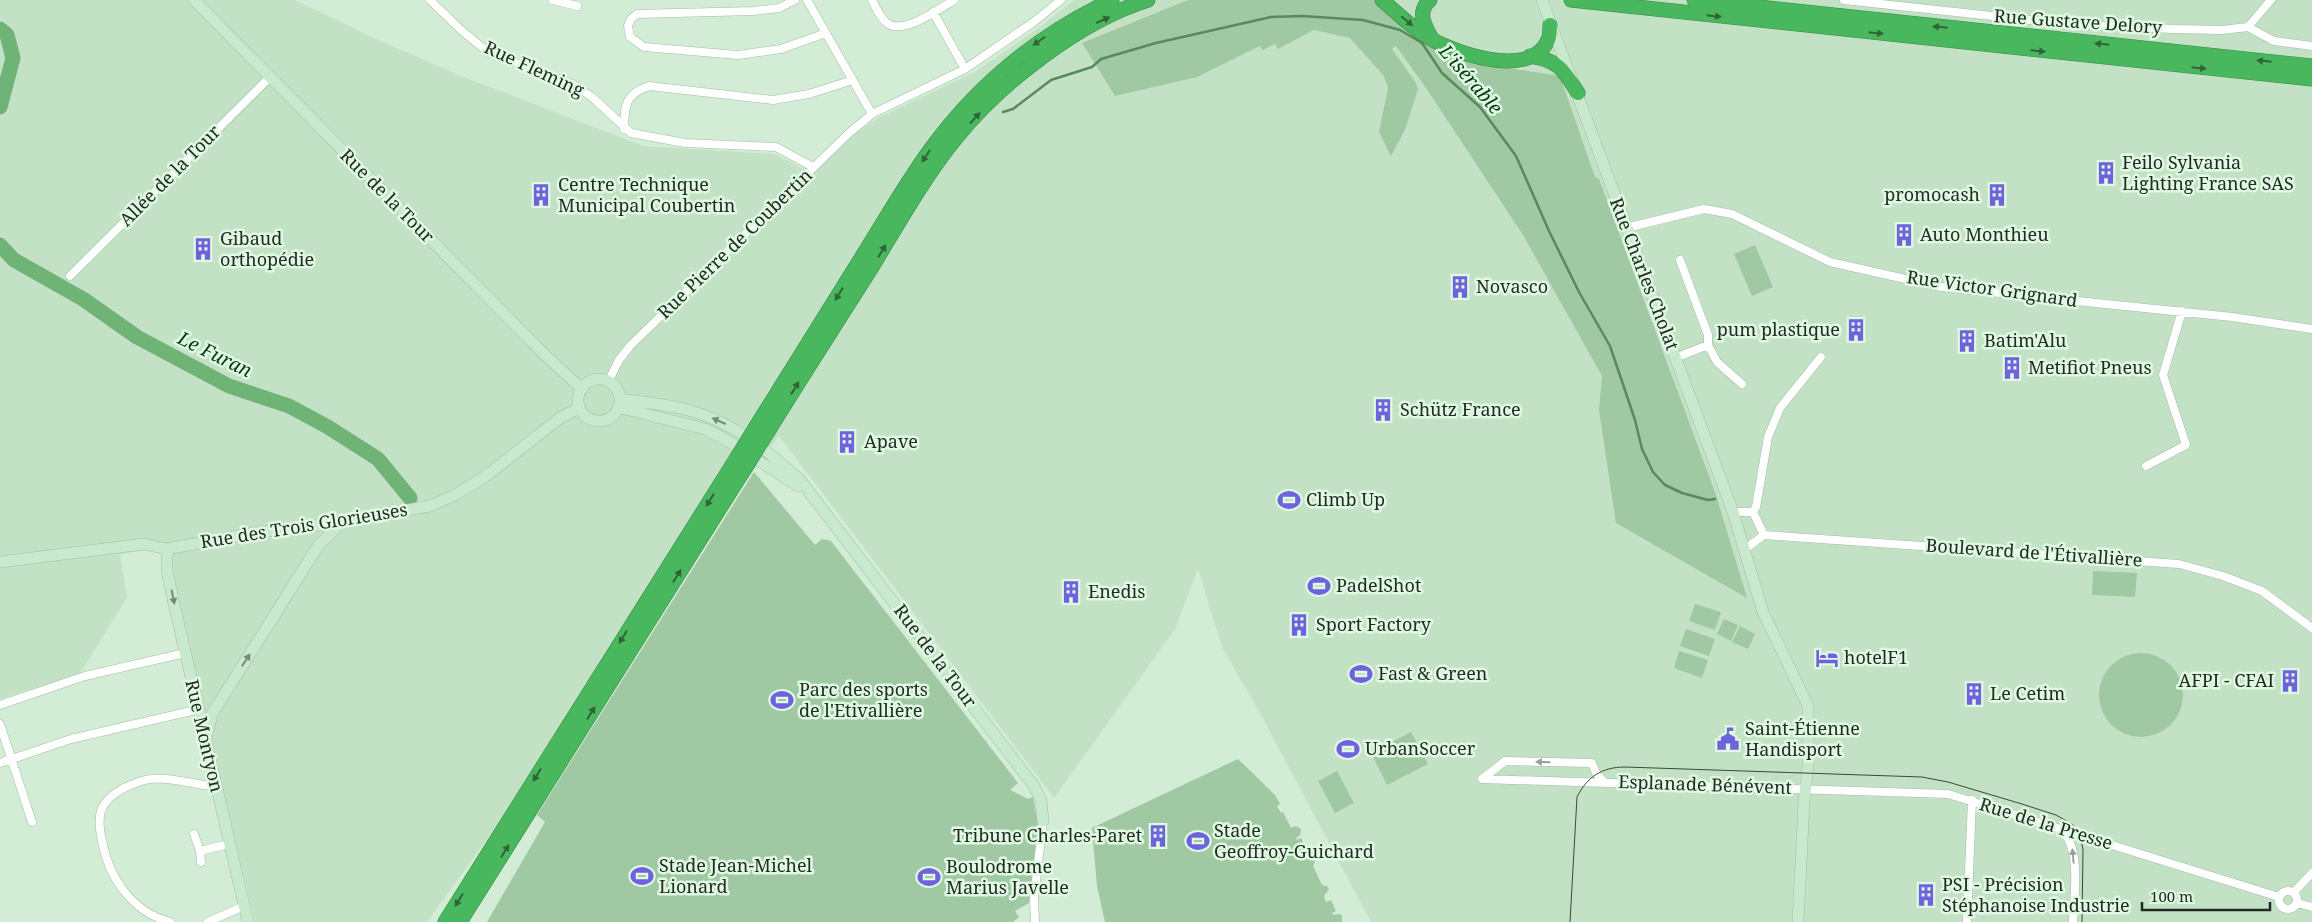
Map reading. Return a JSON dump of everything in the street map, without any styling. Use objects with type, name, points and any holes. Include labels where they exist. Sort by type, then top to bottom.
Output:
[{"type":"highway","points":[[449,921],[486,881],[763,427],[916,171],[954,119],[994,78],[1037,43],[1068,23],[1112,0]]},
{"type":"highway","points":[[763,427],[956,138],[999,92],[1044,56],[1090,26],[1148,0]]},
{"type":"highway","points":[[1382,0],[1423,34],[1451,49],[1477,58],[1502,61],[1537,53],[1548,40],[1549,20]]},
{"type":"highway","points":[[1430,0],[1425,4],[1422,14],[1424,25],[1432,39]]},
{"type":"highway","points":[[1571,0],[2312,80]]},
{"type":"highway","points":[[1694,0],[2312,66]]},
{"type":"highway","points":[[1530,56],[1548,60],[1558,65],[1566,73],[1578,93]]},
{"type":"highway","points":[[449,921],[740,464]]},
{"type":"highway","points":[[471,922],[483,898],[486,881]]},
{"type":"street","name":"Rue de la Tour","points":[[194,0],[546,357],[582,389]]},
{"type":"street","name":"Rue Fleming","points":[[430,0],[461,30],[489,52],[573,84],[604,107],[624,129]]},
{"type":"street","points":[[553,0],[577,6]]},
{"type":"street","points":[[795,0],[779,8],[754,11],[637,14],[631,19],[628,31],[630,37],[644,47],[738,55],[780,49],[826,33]]},
{"type":"street","points":[[807,0],[872,114]]},
{"type":"street","points":[[872,0],[885,22],[892,27],[903,28],[954,0]]},
{"type":"street","name":"Rue Pierre de Coubertin","points":[[608,382],[619,360],[630,346],[813,167],[872,114],[965,69],[1061,0]]},
{"type":"street","name":"Rue Charles Cholat","points":[[1542,0],[1733,512],[1763,612],[1808,706],[1808,766],[1798,922]]},
{"type":"street","name":"Rue Gustave Delory","points":[[1844,0],[2066,24],[2222,30],[2248,27]]},
{"type":"street","points":[[2271,0],[2248,27],[2274,41],[2312,46]]},
{"type":"street","points":[[933,12],[965,69]]},
{"type":"street","name":"Allée de la Tour","points":[[70,276],[270,77]]},
{"type":"street","points":[[813,167],[776,147],[685,143],[631,133],[624,129],[629,97],[636,91],[649,86],[773,100],[809,94],[853,80]]},
{"type":"street","name":"Rue Victor Grignard","points":[[1626,228],[1704,210],[1732,214],[1830,262],[1941,286],[2182,311],[2312,329]]},
{"type":"street","points":[[1680,260],[1708,335],[1708,345],[1717,362],[1742,384]]},
{"type":"street","points":[[2146,466],[2186,445],[2163,374],[2182,311]]},
{"type":"street","points":[[1676,358],[1708,345]]},
{"type":"street","points":[[1753,512],[1756,507],[1768,437],[1780,408],[1821,357]]},
{"type":"street","points":[[603,380],[608,382],[617,391],[619,403],[613,415],[602,421],[591,420],[580,408],[578,402],[582,389],[591,382],[603,380]]},
{"type":"street","name":"Rue de la Tour","points":[[619,403],[705,429],[748,453],[814,497],[1034,786],[1041,800],[1043,821]]},
{"type":"street","name":"Rue des Trois Glorieuses","points":[[0,562],[144,544],[167,549],[259,532],[309,527],[430,506],[458,494],[490,473],[560,418],[580,408]]},
{"type":"street","points":[[1733,512],[1753,512]]},
{"type":"street","points":[[1744,549],[1764,535],[1753,512]]},
{"type":"street","points":[[205,744],[212,714],[220,701],[318,546],[343,521]]},
{"type":"street","points":[[309,527],[316,536],[318,546]]},
{"type":"street","name":"Boulevard de l'Étivallière","points":[[1764,535],[2179,564],[2223,576],[2262,591],[2312,628]]},
{"type":"street","name":"Rue Montyon","points":[[167,549],[167,571],[200,709],[205,744],[248,922]]},
{"type":"street","points":[[0,705],[85,676],[185,652]]},
{"type":"street","points":[[196,695],[207,703],[220,701]]},
{"type":"street","points":[[0,763],[71,739],[200,709]]},
{"type":"street","points":[[0,724],[32,822]]},
{"type":"street","name":"Esplanade Bénévent","points":[[1604,782],[1599,778],[1592,763],[1505,760],[1482,779],[1806,788]]},
{"type":"street","points":[[170,922],[150,914],[133,902],[111,872],[100,828],[102,810],[115,794],[150,778],[164,778],[200,786],[215,786]]},
{"type":"street","name":"Rue de la Presse","points":[[1806,788],[1948,794],[2053,825],[2279,897]]},
{"type":"street","points":[[1967,922],[1972,800]]},
{"type":"street","points":[[1035,922],[1034,897],[1043,821]]},
{"type":"street","points":[[2053,825],[2068,837],[2074,855],[2073,922]]},
{"type":"street","points":[[194,834],[200,851],[201,862]]},
{"type":"street","points":[[200,851],[230,844]]},
{"type":"street","points":[[2294,892],[2312,873]]},
{"type":"street","points":[[2284,891],[2294,892],[2297,897],[2297,903],[2291,909],[2284,909],[2280,905],[2279,897],[2284,891]]},
{"type":"street","points":[[2297,903],[2312,907]]},
{"type":"street","points":[[208,922],[244,906]]},
{"type":"shaded area","points":[[0,0],[295,0],[376,39],[456,74],[643,146],[774,154],[804,169],[876,119],[975,72],[1036,30],[1074,0],[2312,0],[2312,922],[1371,922],[1261,715],[1222,647],[1198,569],[1175,629],[1054,798],[779,436],[427,922],[255,922],[164,547],[120,554],[127,597],[80,674],[0,699]]},
{"type":"shaded area","points":[[1188,0],[1375,0],[1464,61],[1560,76],[1595,177],[1599,179],[1716,495],[1747,598],[1616,523],[1599,410],[1602,376],[1523,235],[1396,46],[1392,49],[1416,83],[1418,89],[1405,130],[1391,156],[1379,132],[1388,88],[1384,76],[1350,38],[1314,30],[1278,49],[1275,44],[1263,50],[1260,46],[1197,77],[1115,96],[1082,43]]},
{"type":"shaded area","points":[[1755,245],[1773,287],[1752,296],[1734,254]]},
{"type":"shaded area","name":"Parc des sports de l'Etivallière","points":[[754,472],[815,545],[822,539],[831,541],[1018,783],[1010,790],[1028,799],[1033,797],[1038,825],[1029,903],[1015,911],[1019,917],[1013,922],[487,922],[545,822],[537,815]]},
{"type":"shaded area","points":[[2093,571],[2137,573],[2135,597],[2092,595]]},
{"type":"shaded area","points":[[1695,604],[1721,612],[1715,630],[1689,621]]},
{"type":"shaded area","points":[[1724,619],[1738,625],[1731,641],[1717,634]]},
{"type":"shaded area","points":[[1740,626],[1755,634],[1748,649],[1732,642]]},
{"type":"shaded area","points":[[1686,629],[1715,639],[1709,656],[1680,646]]},
{"type":"shaded area","points":[[1679,651],[1708,660],[1702,678],[1674,668]]},
{"type":"shaded area","points":[[2141,653],[2157,656],[2171,665],[2180,679],[2183,695],[2180,711],[2171,725],[2157,734],[2141,737],[2125,734],[2111,725],[2102,711],[2099,695],[2102,679],[2111,665],[2125,656]]},
{"type":"shaded area","points":[[1411,732],[1428,764],[1387,785],[1371,753]]},
{"type":"shaded area","name":"Stade Geoffroy-Guichard","points":[[1238,759],[1275,795],[1280,804],[1277,806],[1281,813],[1283,812],[1291,828],[1296,826],[1301,829],[1300,835],[1296,838],[1297,840],[1301,838],[1306,849],[1302,851],[1305,857],[1310,856],[1314,858],[1313,866],[1322,885],[1327,886],[1329,889],[1324,896],[1326,902],[1331,900],[1336,911],[1332,913],[1333,915],[1342,915],[1342,922],[1105,922],[1097,886],[1092,828]]},
{"type":"shaded area","points":[[1337,771],[1354,803],[1335,813],[1318,781]]},
{"type":"waterway","name":"L'isérable","points":[[1003,112],[1013,109],[1051,80],[1092,67],[1101,59],[1156,43],[1271,17],[1302,16],[1363,20],[1400,30],[1422,43],[1442,73],[1480,107],[1516,156],[1549,231],[1579,292],[1610,346],[1635,420],[1642,449],[1653,472],[1665,485],[1682,493],[1708,500],[1715,499]]},
{"type":"waterway","name":"Le Furan","points":[[0,29],[7,35],[13,58],[0,107]]},
{"type":"waterway","name":"Le Furan","points":[[0,245],[14,260],[83,299],[137,337],[229,386],[289,406],[328,427],[378,459],[410,498]]},
{"type":"tram line","points":[[1570,922],[1577,797],[1585,784],[1596,775],[1602,771],[1617,767],[1922,777],[1948,782],[2056,815],[2072,824],[2080,834],[2083,850],[2082,922]]},
{"type":"place","name":"Feilo Sylvania Lighting France SAS","points":[[2106,173]]},
{"type":"place","name":"Centre Technique Municipal Coubertin","points":[[541,195]]},
{"type":"place","name":"promocash","points":[[1997,195]]},
{"type":"place","name":"Auto Monthieu","points":[[1904,235]]},
{"type":"place","name":"Gibaud orthopédie","points":[[203,249]]},
{"type":"place","name":"Novasco","points":[[1460,287]]},
{"type":"place","name":"pum plastique","points":[[1856,330]]},
{"type":"place","name":"Batim'Alu","points":[[1967,341]]},
{"type":"place","name":"Metifiot Pneus","points":[[2012,368]]},
{"type":"place","name":"Schütz France","points":[[1383,410]]},
{"type":"place","name":"Apave","points":[[847,442]]},
{"type":"place","name":"Climb Up","points":[[1289,500]]},
{"type":"place","name":"PadelShot","points":[[1319,586]]},
{"type":"place","name":"Enedis","points":[[1071,592]]},
{"type":"place","name":"Sport Factory","points":[[1299,625]]},
{"type":"place","name":"hotelF1","points":[[1827,658]]},
{"type":"place","name":"Fast & Green","points":[[1361,674]]},
{"type":"place","name":"AFPI - CFAI","points":[[2290,681]]},
{"type":"place","name":"Le Cetim","points":[[1974,694]]},
{"type":"place","name":"Parc des sports de l'Etivallière","points":[[782,700]]},
{"type":"place","name":"Saint-Étienne Handisport","points":[[1728,739]]},
{"type":"place","name":"UrbanSoccer","points":[[1348,749]]},
{"type":"place","name":"Tribune Charles-Paret","points":[[1158,836]]},
{"type":"place","name":"Stade Geoffroy-Guichard","points":[[1198,841]]},
{"type":"place","name":"Stade Jean-Michel Lionard","points":[[642,876]]},
{"type":"place","name":"Boulodrome Marius Javelle","points":[[929,877]]},
{"type":"place","name":"PSI - Précision Stéphanoise Industrie","points":[[1926,895]]}]
